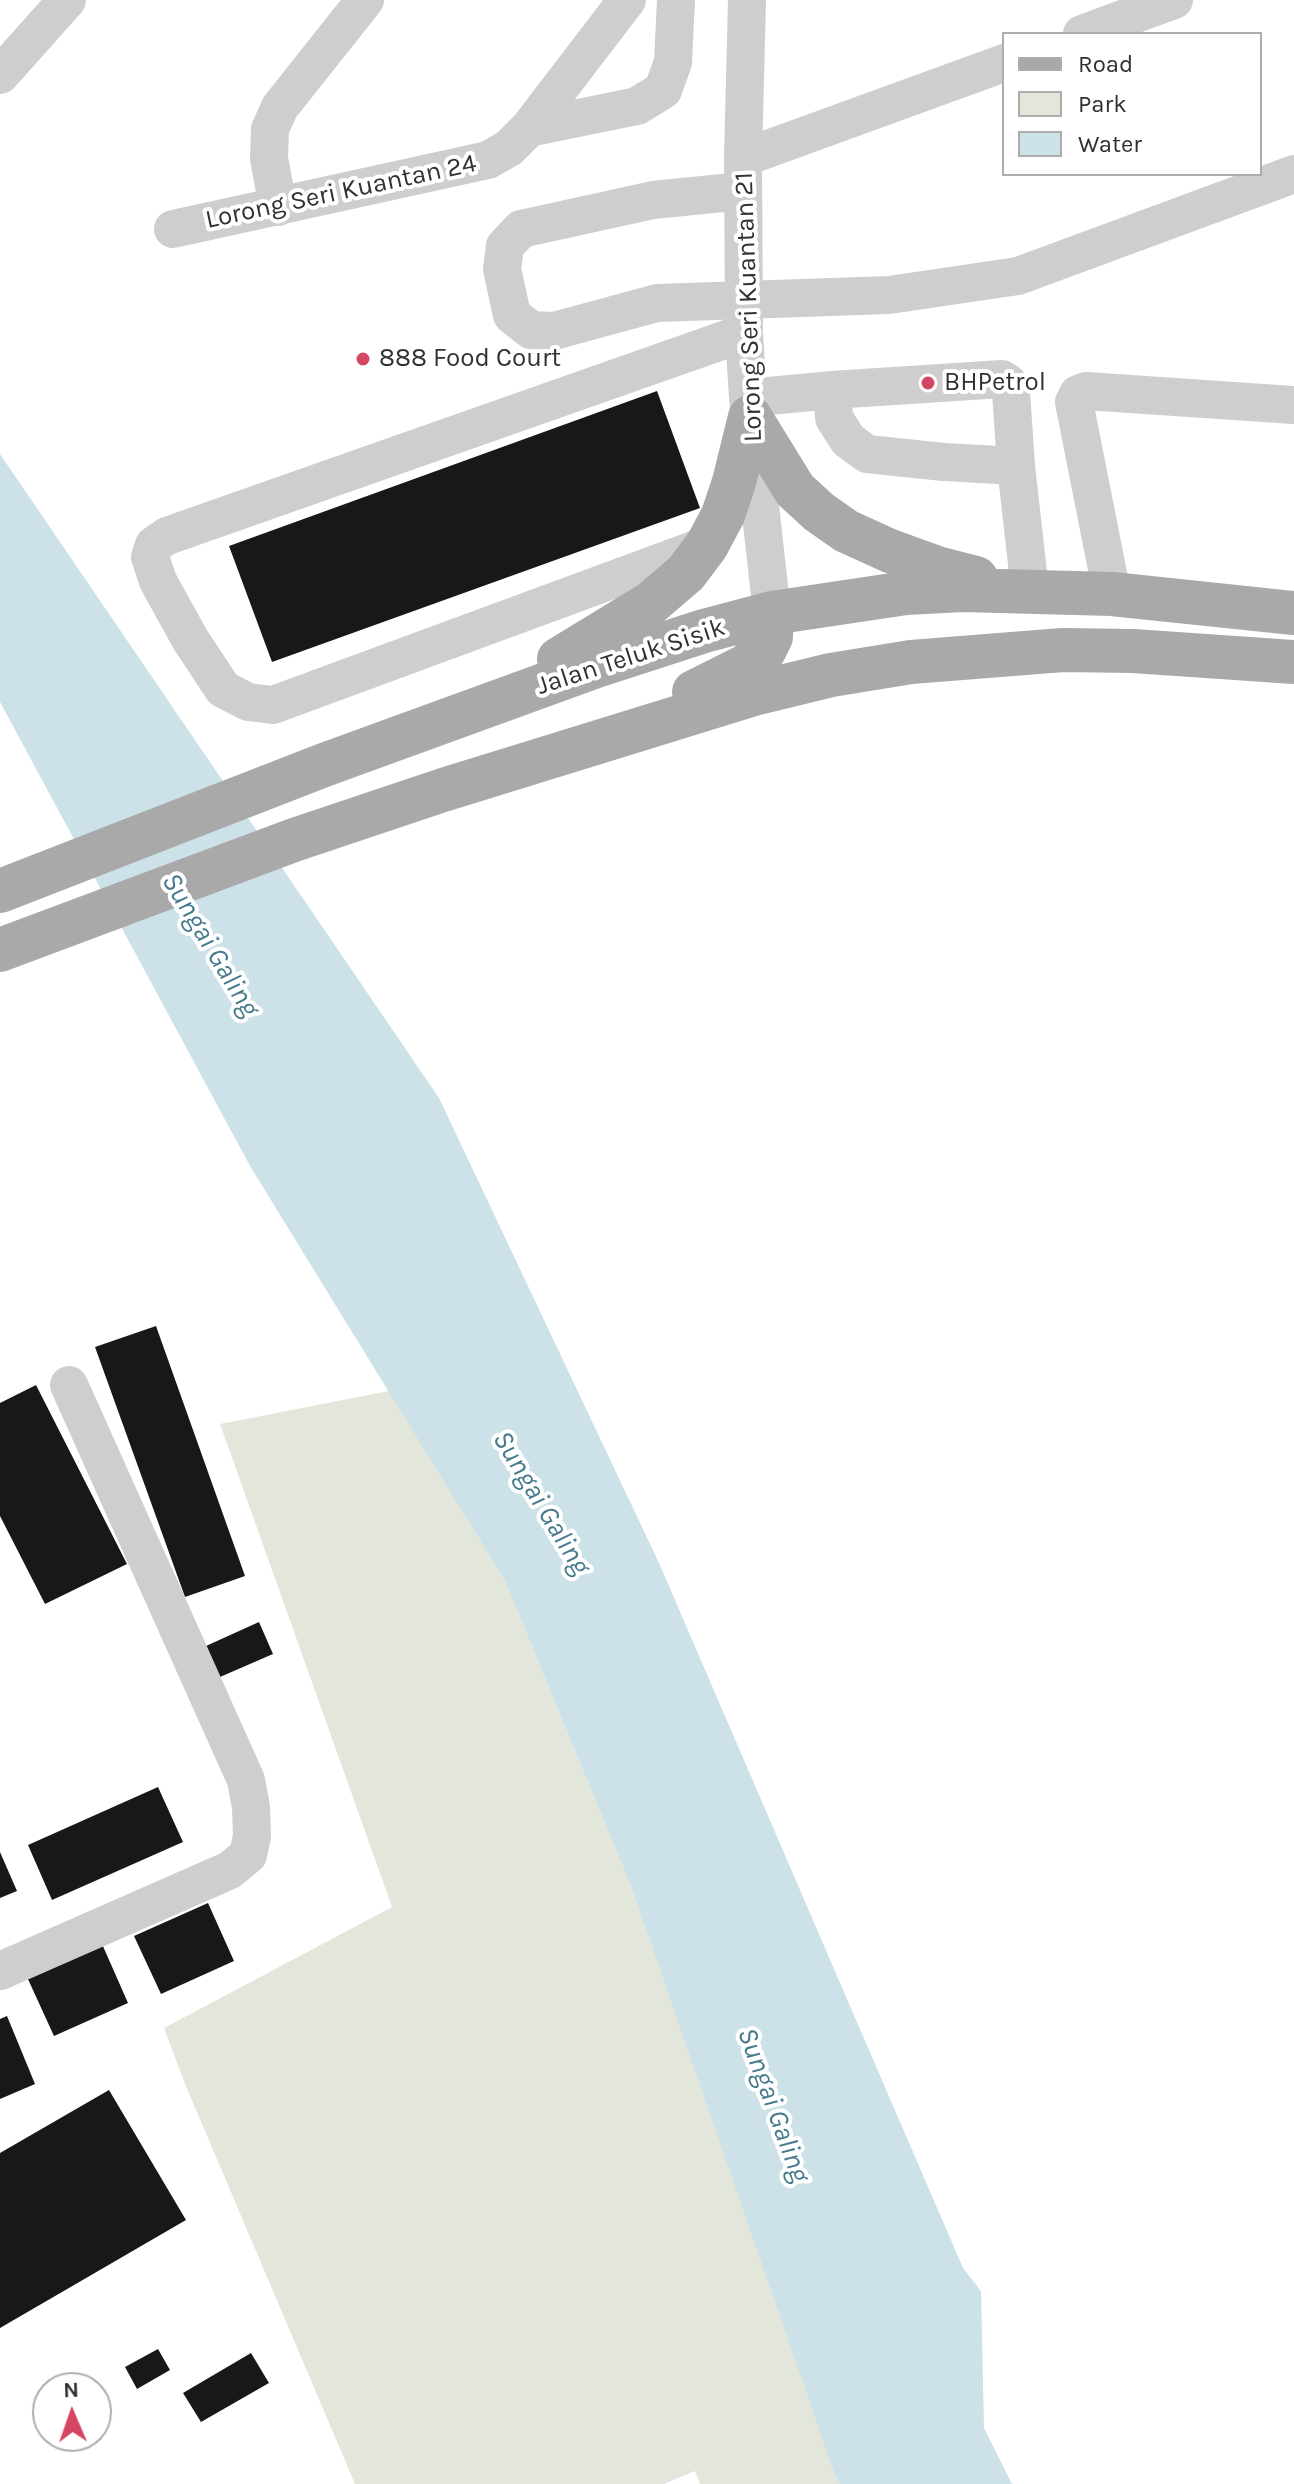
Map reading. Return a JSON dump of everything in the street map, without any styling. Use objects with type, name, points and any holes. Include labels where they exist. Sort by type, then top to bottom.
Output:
[{"type":"main road","points":[[478,708],[651,603],[686,573],[707,545],[723,515],[734,482],[749,408]]},
{"type":"main road","points":[[749,408],[795,490],[846,531],[937,568],[1030,590]]},
{"type":"main road","name":"Jalan Teluk Sisik","points":[[4,889],[478,708],[609,661],[772,613],[906,593],[962,590],[1112,594],[1287,611]]},
{"type":"main road","points":[[582,746],[746,666],[764,651],[771,637],[772,613]]},
{"type":"main road","points":[[13,945],[294,840],[582,746],[757,693],[831,675],[911,662],[1063,650],[1133,651],[1294,662]]},
{"type":"street","points":[[0,75],[67,0]]},
{"type":"street","points":[[278,207],[269,158],[270,129],[280,107],[365,0]]},
{"type":"street","name":"Lorong Seri Kuantan 24","points":[[173,229],[488,160],[509,148],[529,128],[627,0]]},
{"type":"street","points":[[529,128],[637,106],[663,90],[673,62],[676,0]]},
{"type":"street","name":"Lorong Seri Kuantan 21","points":[[747,0],[744,315],[749,408],[772,613]]},
{"type":"street","points":[[1087,32],[1174,0]]},
{"type":"street","points":[[744,315],[657,303],[554,331],[531,330],[512,315],[502,269],[505,246],[521,229],[653,200],[743,175],[1002,64]]},
{"type":"street","points":[[707,545],[273,705],[248,702],[223,689],[190,639],[158,581],[150,557],[154,545],[167,536],[744,315],[1018,276],[1294,174]]},
{"type":"street","points":[[749,408],[832,390],[1002,379],[1008,383],[1011,392],[1030,590]]},
{"type":"street","points":[[832,390],[834,418],[848,440],[867,454],[1016,466]]},
{"type":"street","points":[[1112,594],[1074,402],[1078,394],[1086,391],[1294,405]]},
{"type":"street","points":[[0,1971],[230,1870],[248,1855],[252,1836],[246,1780],[69,1385]]},
{"type":"green space","points":[[389,1391],[505,1581],[632,1889],[840,2484],[700,2484],[695,2471],[664,2484],[355,2484],[185,2084],[164,2028],[392,1907],[220,1424]]},
{"type":"water","name":"Sungai Galing","points":[[0,454],[439,1098],[659,1563],[963,2268],[981,2291],[984,2428],[1012,2484],[840,2484],[834,2472],[632,1889],[505,1581],[250,1166],[0,702]]},
{"type":"building","points":[[657,391],[700,508],[272,662],[229,546]]},
{"type":"building","points":[[156,1326],[245,1576],[185,1597],[95,1347]]},
{"type":"building","points":[[36,1385],[127,1564],[45,1604],[0,1516],[0,1403]]},
{"type":"building","points":[[259,1622],[273,1654],[220,1677],[206,1646]]},
{"type":"building","points":[[158,1787],[183,1842],[52,1900],[28,1845]]},
{"type":"building","points":[[0,1852],[17,1891],[0,1898]]},
{"type":"building","points":[[208,1903],[234,1961],[161,1994],[134,1936]]},
{"type":"building","points":[[102,1944],[128,2003],[54,2036],[27,1977]]},
{"type":"building","points":[[7,2016],[35,2084],[0,2099],[0,2019]]},
{"type":"building","points":[[109,2090],[186,2220],[0,2328],[0,2153]]},
{"type":"building","points":[[158,2349],[170,2370],[137,2389],[125,2367]]},
{"type":"building","points":[[251,2353],[269,2383],[201,2422],[183,2393]]},
{"type":"place","name":"888 Food Court","points":[[363,359]]},
{"type":"place","name":"BHPetrol","points":[[928,383]]}]
